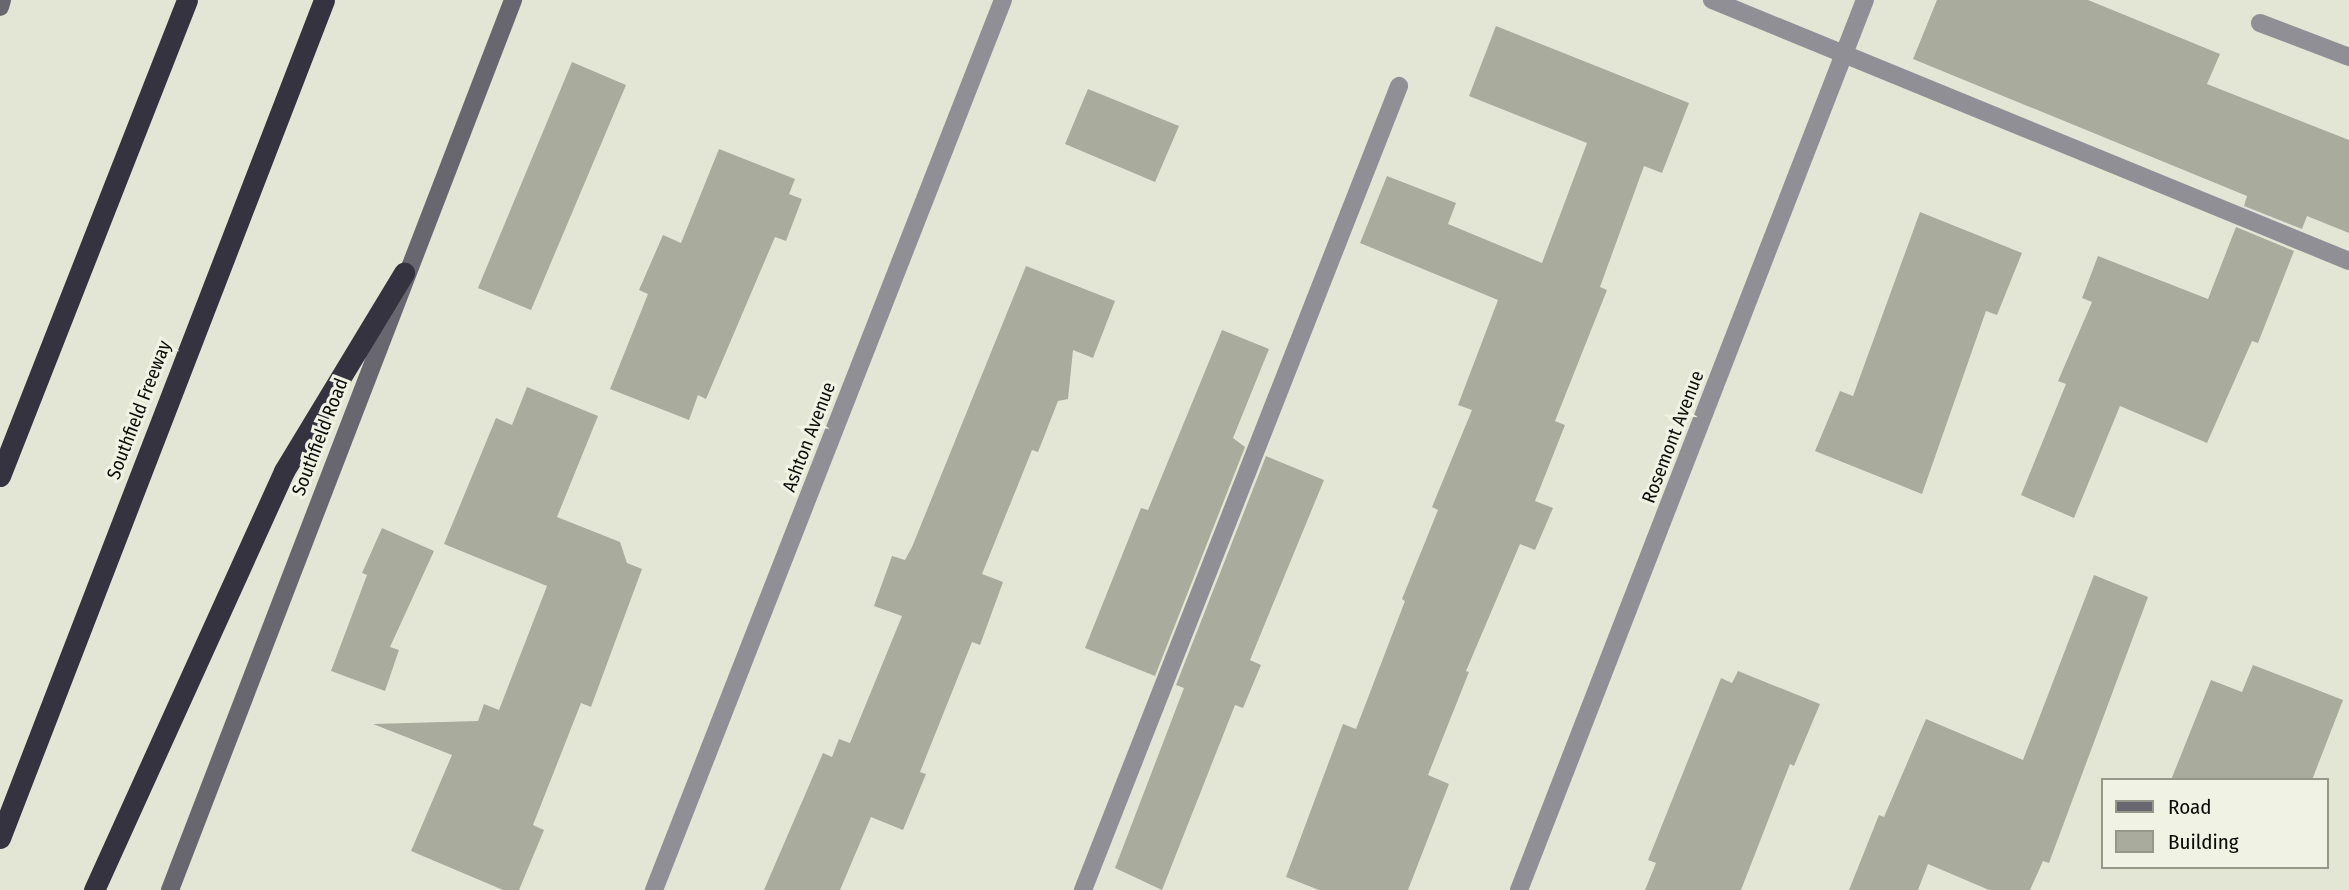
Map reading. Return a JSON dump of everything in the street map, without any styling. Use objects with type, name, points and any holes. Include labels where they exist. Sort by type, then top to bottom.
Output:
[{"type":"highway","points":[[0,476],[187,0]]},
{"type":"highway","name":"Southfield Freeway","points":[[0,838],[324,0]]},
{"type":"highway","points":[[94,890],[284,471],[404,273]]},
{"type":"main road","points":[[0,7],[2,0]]},
{"type":"main road","name":"Southfield Road","points":[[170,890],[404,273],[513,0]]},
{"type":"street","name":"Ashton Avenue","points":[[654,890],[1003,0]]},
{"type":"street","points":[[1713,0],[2349,261]]},
{"type":"street","name":"Rosemont Avenue","points":[[1519,890],[1865,0]]},
{"type":"street","points":[[2260,23],[2349,57]]},
{"type":"street","points":[[1083,890],[1399,86]]},
{"type":"building","points":[[1937,0],[2088,0],[2220,54],[2207,84],[2349,140],[2349,233],[2307,216],[2302,229],[2244,206],[2247,196],[1913,59]]},
{"type":"building","points":[[1496,26],[1689,103],[1662,173],[1644,166],[1600,287],[1607,290],[1555,421],[1565,425],[1535,501],[1553,508],[1535,550],[1520,544],[1466,671],[1469,672],[1428,775],[1449,784],[1408,890],[1319,890],[1286,877],[1343,724],[1356,729],[1405,601],[1402,599],[1438,510],[1432,507],[1472,410],[1458,405],[1498,300],[1360,243],[1387,176],[1456,203],[1448,224],[1542,263],[1587,143],[1469,96]]},
{"type":"building","points":[[572,62],[626,85],[531,310],[478,288]]},
{"type":"building","points":[[1088,89],[1179,126],[1155,182],[1065,144]]},
{"type":"building","points":[[719,149],[795,179],[789,194],[802,199],[786,241],[775,237],[706,399],[698,395],[689,420],[610,389],[648,294],[639,290],[663,235],[681,243]]},
{"type":"building","points":[[1920,212],[2022,253],[1997,315],[1986,311],[1922,494],[1815,451],[1840,391],[1853,396]]},
{"type":"building","points":[[2236,227],[2294,251],[2258,343],[2252,341],[2207,443],[2120,406],[2074,518],[2021,495],[2066,384],[2058,381],[2092,302],[2082,298],[2098,256],[2208,299]]},
{"type":"building","points":[[1026,266],[1115,301],[1093,358],[1073,350],[1068,399],[1058,401],[1038,452],[1032,450],[982,574],[1003,582],[980,645],[972,642],[920,772],[926,774],[903,830],[871,817],[840,890],[764,890],[823,753],[832,757],[839,739],[850,743],[902,616],[874,606],[892,556],[905,560],[912,547]]},
{"type":"building","points":[[1222,330],[1269,349],[1233,438],[1245,447],[1155,676],[1085,648],[1141,508],[1148,510]]},
{"type":"building","points":[[527,387],[598,416],[557,517],[620,542],[627,563],[642,569],[591,707],[581,703],[533,825],[544,830],[519,890],[503,890],[411,851],[452,755],[373,724],[478,721],[484,704],[499,710],[547,586],[444,544],[496,418],[512,425]]},
{"type":"building","points":[[1266,456],[1324,480],[1250,660],[1261,665],[1243,708],[1235,705],[1162,890],[1115,868],[1184,688],[1176,685]]},
{"type":"building","points":[[382,528],[434,551],[390,647],[399,650],[385,691],[331,671],[367,575],[362,573]]},
{"type":"building","points":[[2094,575],[2148,597],[2049,863],[2043,861],[2030,890],[1989,890],[1928,864],[1918,890],[1849,890],[1879,815],[1884,817],[1926,719],[2023,760]]},
{"type":"building","points":[[2253,665],[2343,700],[2313,778],[2172,778],[2211,680],[2242,692]]},
{"type":"building","points":[[1738,671],[1820,704],[1794,766],[1790,764],[1741,890],[1645,890],[1656,863],[1648,860],[1721,678],[1732,683]]}]
